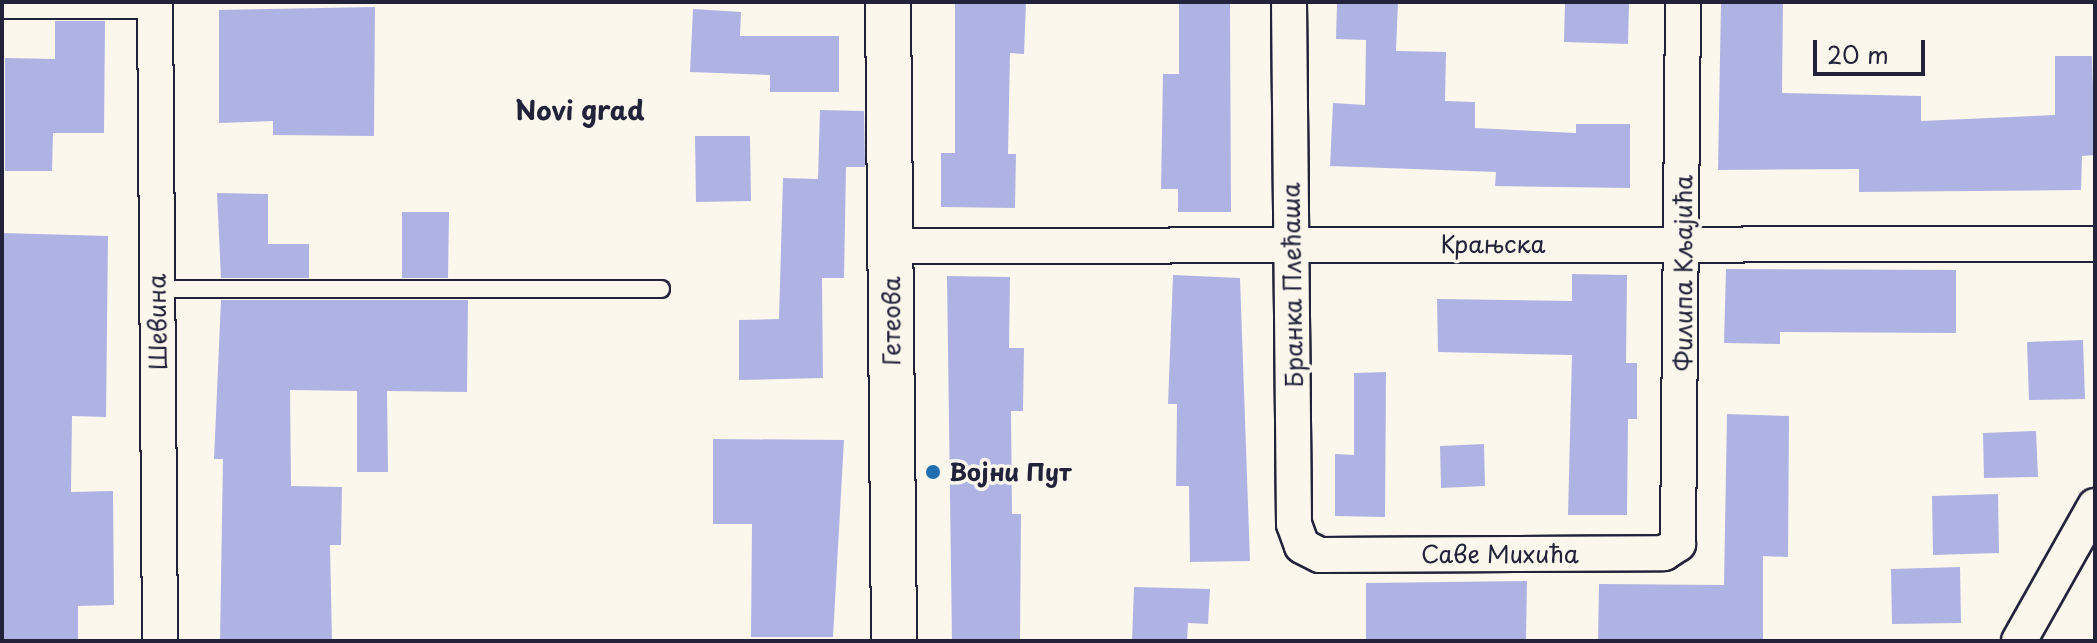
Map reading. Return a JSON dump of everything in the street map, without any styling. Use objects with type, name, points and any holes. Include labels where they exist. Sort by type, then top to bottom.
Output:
[{"type":"main road","name":"Гетеова","points":[[888,2],[894,641]]},
{"type":"street","name":"Бранка Плећаша","points":[[1289,2],[1294,524],[1302,546],[1320,555]]},
{"type":"street","name":"Филипа Кљајића","points":[[1678,544],[1684,245],[1683,2]]},
{"type":"street","name":"Шевина","points":[[155,6],[160,641]]},
{"type":"street","name":"Крањска","points":[[891,246],[1291,242],[2095,244]]},
{"type":"street","points":[[2019,641],[2095,506]]},
{"type":"street","name":"Саве Михића","points":[[1320,555],[1664,553],[1678,544]]},
{"type":"lane","points":[[2,10],[155,6]]},
{"type":"lane","points":[[156,289],[661,289]]},
{"type":"building","points":[[955,2],[1026,2],[1024,54],[1010,53],[1008,154],[1016,154],[1015,208],[941,207],[941,153],[955,153]]},
{"type":"building","points":[[1179,2],[1230,2],[1231,212],[1178,212],[1178,189],[1161,189],[1163,74],[1179,74]]},
{"type":"building","points":[[1337,2],[1398,2],[1396,51],[1446,52],[1445,101],[1475,102],[1475,128],[1576,133],[1576,124],[1630,124],[1630,188],[1495,186],[1496,172],[1330,166],[1333,103],[1365,105],[1366,40],[1336,39]]},
{"type":"building","points":[[1565,2],[1629,2],[1628,44],[1564,42]]},
{"type":"building","points":[[1721,2],[1783,2],[1782,93],[1921,96],[1921,121],[2055,115],[2055,56],[2092,56],[2095,155],[2082,156],[2081,190],[1859,192],[1859,169],[1718,170]]},
{"type":"building","points":[[375,7],[374,136],[273,135],[273,121],[219,123],[219,10]]},
{"type":"building","points":[[693,9],[741,12],[740,36],[839,36],[839,92],[770,92],[770,75],[690,72]]},
{"type":"building","points":[[55,21],[105,21],[104,133],[53,133],[52,171],[5,171],[5,58],[55,59]]},
{"type":"building","points":[[820,110],[864,111],[865,167],[846,167],[844,278],[822,278],[823,378],[739,380],[739,320],[779,319],[783,178],[818,179]]},
{"type":"building","points":[[695,136],[750,136],[751,201],[696,202]]},
{"type":"building","points":[[217,193],[268,194],[268,244],[309,244],[309,278],[221,278]]},
{"type":"building","points":[[402,212],[449,212],[448,278],[402,278]]},
{"type":"building","points":[[2,233],[108,236],[106,417],[72,416],[71,492],[113,491],[114,605],[78,606],[78,641],[2,641]]},
{"type":"building","points":[[1726,269],[1956,270],[1956,333],[1780,332],[1780,344],[1724,343]]},
{"type":"building","points":[[1572,274],[1627,275],[1626,363],[1637,363],[1637,419],[1628,419],[1627,515],[1568,515],[1572,355],[1438,352],[1437,299],[1572,301]]},
{"type":"building","points":[[1173,275],[1240,278],[1250,561],[1190,562],[1189,486],[1176,486],[1177,404],[1168,404]]},
{"type":"building","points":[[947,276],[1010,277],[1009,348],[1024,348],[1023,411],[1011,411],[1012,514],[1021,514],[1020,641],[952,641]]},
{"type":"building","points":[[221,300],[468,300],[467,392],[387,391],[388,472],[357,472],[357,391],[290,390],[291,486],[342,487],[341,545],[330,545],[332,641],[220,641],[223,459],[214,459]]},
{"type":"building","points":[[2083,340],[2085,399],[2029,400],[2027,342]]},
{"type":"building","points":[[1386,372],[1385,517],[1335,516],[1335,454],[1354,455],[1354,373]]},
{"type":"building","points":[[1727,414],[1789,416],[1788,557],[1763,556],[1763,641],[1598,641],[1599,584],[1724,585]]},
{"type":"building","points":[[2036,431],[2038,477],[1984,478],[1983,433]]},
{"type":"building","points":[[713,439],[844,440],[833,637],[751,637],[752,524],[713,524]]},
{"type":"building","points":[[1484,444],[1485,486],[1441,488],[1440,446]]},
{"type":"building","points":[[1998,494],[1999,553],[1933,555],[1932,496]]},
{"type":"building","points":[[1960,567],[1961,623],[1892,624],[1891,569]]},
{"type":"building","points":[[1527,581],[1526,640],[1366,641],[1366,583]]},
{"type":"building","points":[[1134,587],[1210,589],[1208,624],[1188,623],[1187,641],[1132,641]]},
{"type":"place","name":"Војни Пут","points":[[933,472]]},
{"type":"district","name":"Novi grad","points":[[580,110]]}]
